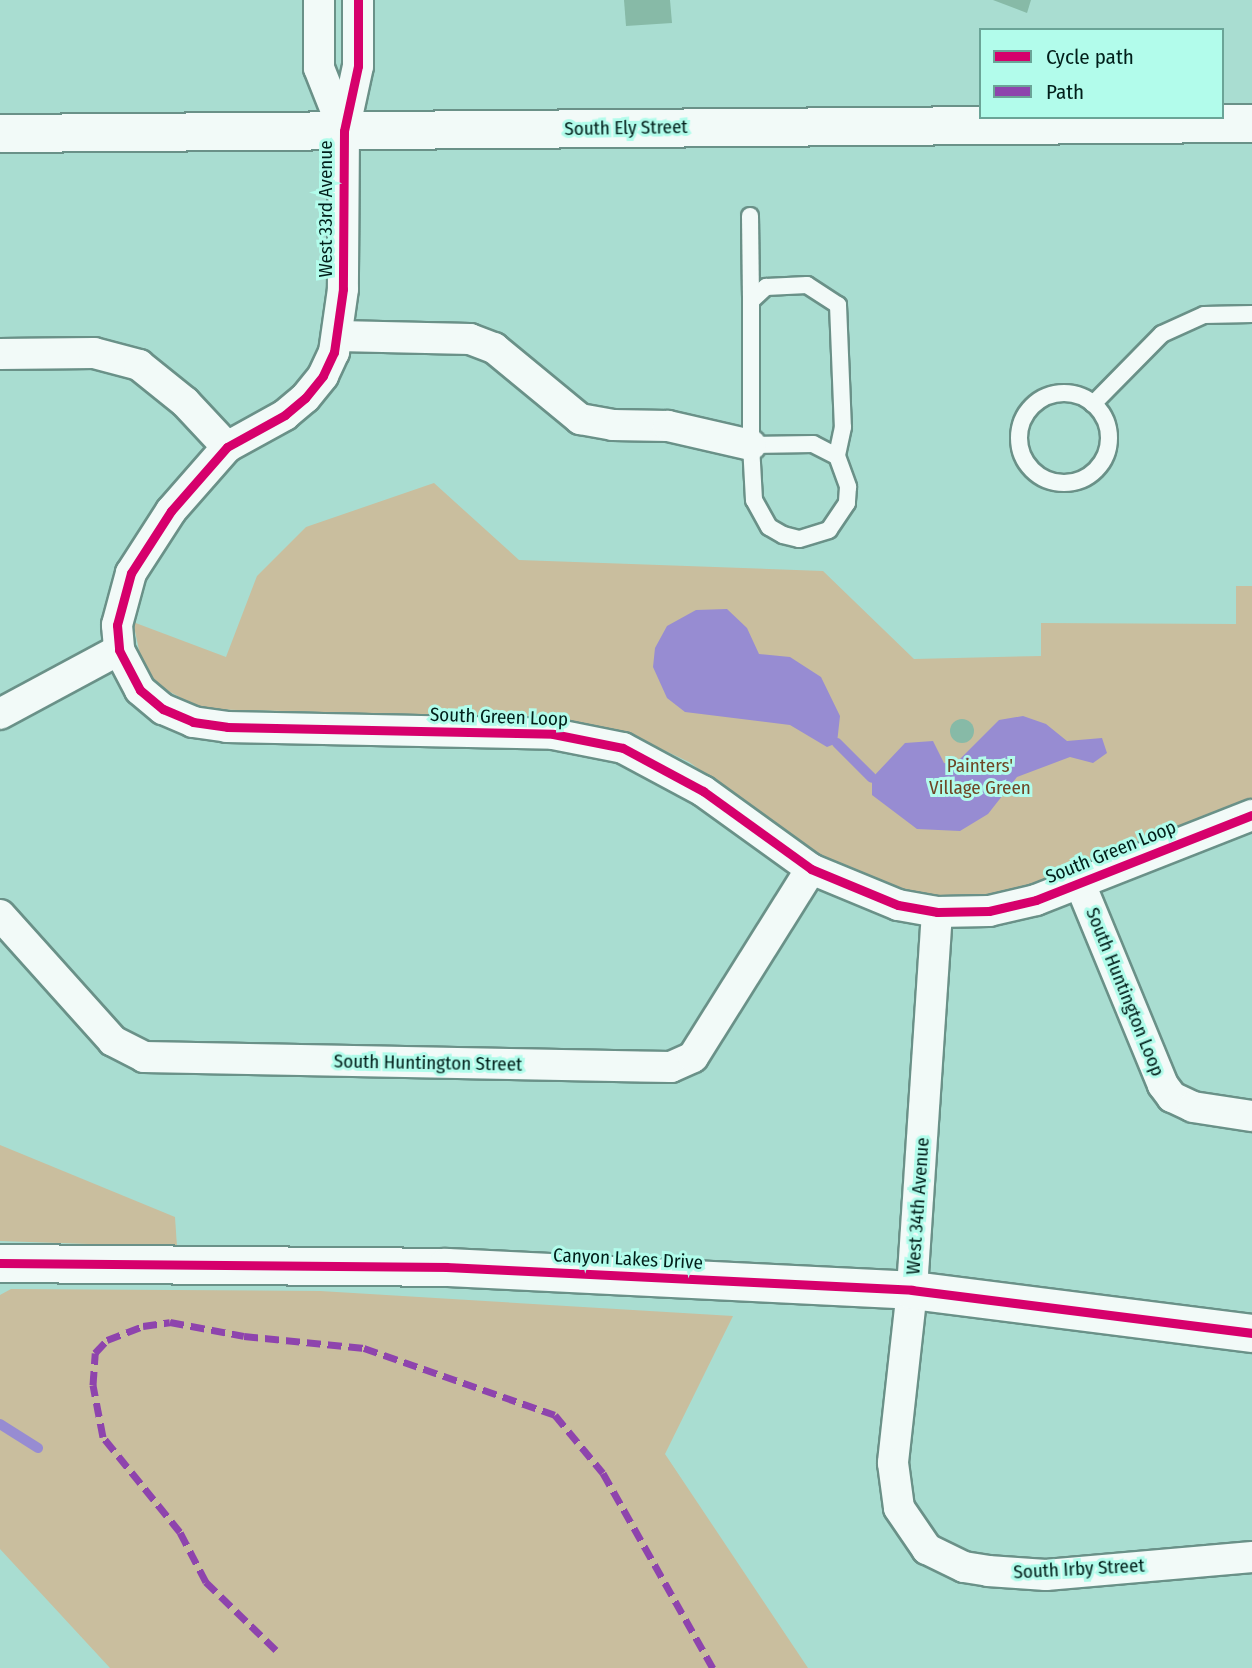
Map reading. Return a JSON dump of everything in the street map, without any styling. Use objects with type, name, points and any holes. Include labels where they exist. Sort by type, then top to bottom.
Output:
[{"type":"street","name":"West 33rd Avenue","points":[[319,0],[319,68],[344,131]]},
{"type":"street","name":"West 33rd Avenue","points":[[339,336],[344,131],[358,66],[358,0]]},
{"type":"street","name":"South Ely Street","points":[[0,133],[1252,123]]},
{"type":"street","points":[[339,336],[470,339],[494,348],[580,419],[613,425],[668,426],[751,445]]},
{"type":"street","name":"South Green Loop","points":[[339,336],[323,376],[305,398],[285,415],[227,447],[171,511],[131,573],[119,613],[120,650],[140,690],[163,709],[193,722],[227,727],[553,734],[623,748],[703,791],[810,869],[887,901],[937,912],[989,911],[1081,886],[1252,815]]},
{"type":"street","points":[[0,354],[94,353],[139,365],[185,402],[227,447]]},
{"type":"street","points":[[0,714],[120,650]]},
{"type":"street","name":"South Huntington Street","points":[[0,915],[113,1041],[144,1056],[671,1067],[693,1057],[810,869]]},
{"type":"street","name":"South Huntington Loop","points":[[1081,886],[1163,1085],[1172,1097],[1193,1107],[1252,1116]]},
{"type":"street","name":"West 34th Avenue","points":[[916,1536],[899,1508],[893,1463],[912,1290],[937,912]]},
{"type":"street","name":"Canyon Lakes Drive","points":[[0,1263],[446,1267],[912,1290],[1252,1333]]},
{"type":"street","name":"South Irby Street","points":[[916,1536],[927,1549],[964,1567],[1014,1574],[1252,1557]]},
{"type":"lane","points":[[750,216],[751,445],[760,515],[776,531],[799,539],[829,530],[844,511],[848,487],[837,456],[843,427],[838,305],[822,291],[807,285],[766,288],[751,301]]},
{"type":"lane","points":[[1093,404],[1162,334],[1204,315],[1252,314]]},
{"type":"lane","points":[[1052,395],[1073,395],[1093,404],[1108,428],[1105,457],[1084,478],[1070,483],[1041,477],[1022,454],[1022,424],[1028,411],[1052,395]]},
{"type":"lane","points":[[751,445],[813,444],[837,456]]},
{"type":"green space","name":"Painters' Village Green","points":[[434,483],[519,560],[823,571],[914,659],[1041,656],[1041,623],[1236,624],[1236,586],[1252,586],[1252,798],[1027,888],[987,898],[938,896],[896,890],[818,855],[689,762],[640,739],[547,718],[202,709],[155,684],[142,664],[133,622],[226,657],[257,576],[306,527]]},
{"type":"green space","points":[[0,1145],[175,1217],[177,1247],[0,1241]]},
{"type":"green space","points":[[11,1289],[320,1291],[733,1316],[665,1454],[808,1668],[110,1668],[0,1549],[0,1295]]},
{"type":"shaded area","points":[[727,609],[747,628],[759,654],[790,657],[821,677],[840,716],[837,743],[827,747],[790,725],[685,712],[667,698],[653,667],[655,648],[667,626],[696,610]]},
{"type":"shaded area","points":[[1023,716],[1046,724],[1067,741],[1102,738],[1107,753],[1093,763],[1070,757],[1017,777],[988,814],[960,831],[917,829],[872,795],[872,778],[905,743],[933,741],[944,763],[954,765],[999,720]]},
{"type":"building","points":[[624,0],[670,0],[672,23],[626,26]]},
{"type":"building","points":[[993,0],[1031,0],[1027,13]]},
{"type":"building","points":[[962,719],[970,723],[974,731],[970,739],[962,743],[954,739],[950,731],[954,723]]},
{"type":"waterway","points":[[837,743],[872,778]]},
{"type":"waterway","points":[[0,1424],[38,1448]]},
{"type":"marked path","points":[[276,1650],[206,1582],[180,1532],[103,1437],[93,1385],[95,1353],[107,1340],[143,1326],[170,1322],[244,1336],[364,1348],[555,1415],[603,1473],[713,1668]]},
{"type":"cycle path","points":[[358,0],[358,66],[344,131],[343,289],[334,352],[323,376],[305,398],[285,415],[227,447],[171,511],[131,573],[117,625],[119,650],[140,690],[163,709],[193,722],[227,727],[553,734],[623,748],[703,791],[811,869],[898,905],[937,912],[989,911],[1036,900],[1252,815]]},
{"type":"cycle path","points":[[0,1263],[446,1267],[912,1290],[1252,1333]]}]
